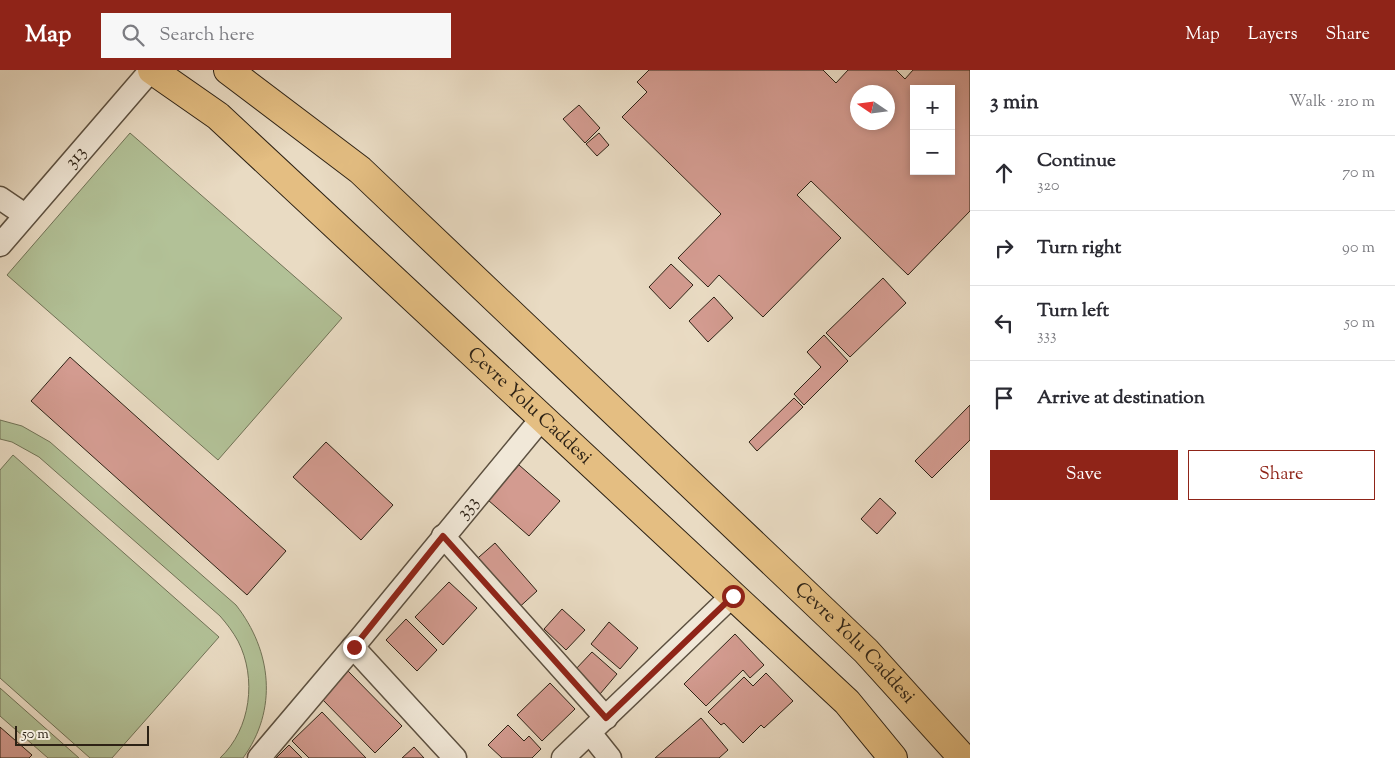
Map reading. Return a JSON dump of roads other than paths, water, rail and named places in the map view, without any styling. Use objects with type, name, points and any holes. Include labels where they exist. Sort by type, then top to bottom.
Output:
[{"type":"highway","name":"Çevre Yolu Caddesi","points":[[152,70],[218,116],[847,702],[894,758]]},
{"type":"highway","name":"Çevre Yolu Caddesi","points":[[228,70],[360,170],[866,651],[963,758]]},
{"type":"street","name":"313","points":[[0,245],[152,70]]},
{"type":"street","points":[[0,198],[25,215]]},
{"type":"street","name":"333","points":[[259,758],[354,647],[443,536],[542,418]]},
{"type":"street","points":[[443,536],[606,718]]},
{"type":"street","points":[[563,758],[733,596]]},
{"type":"street","points":[[354,647],[455,758]]},
{"type":"street","points":[[590,733],[610,758]]}]
